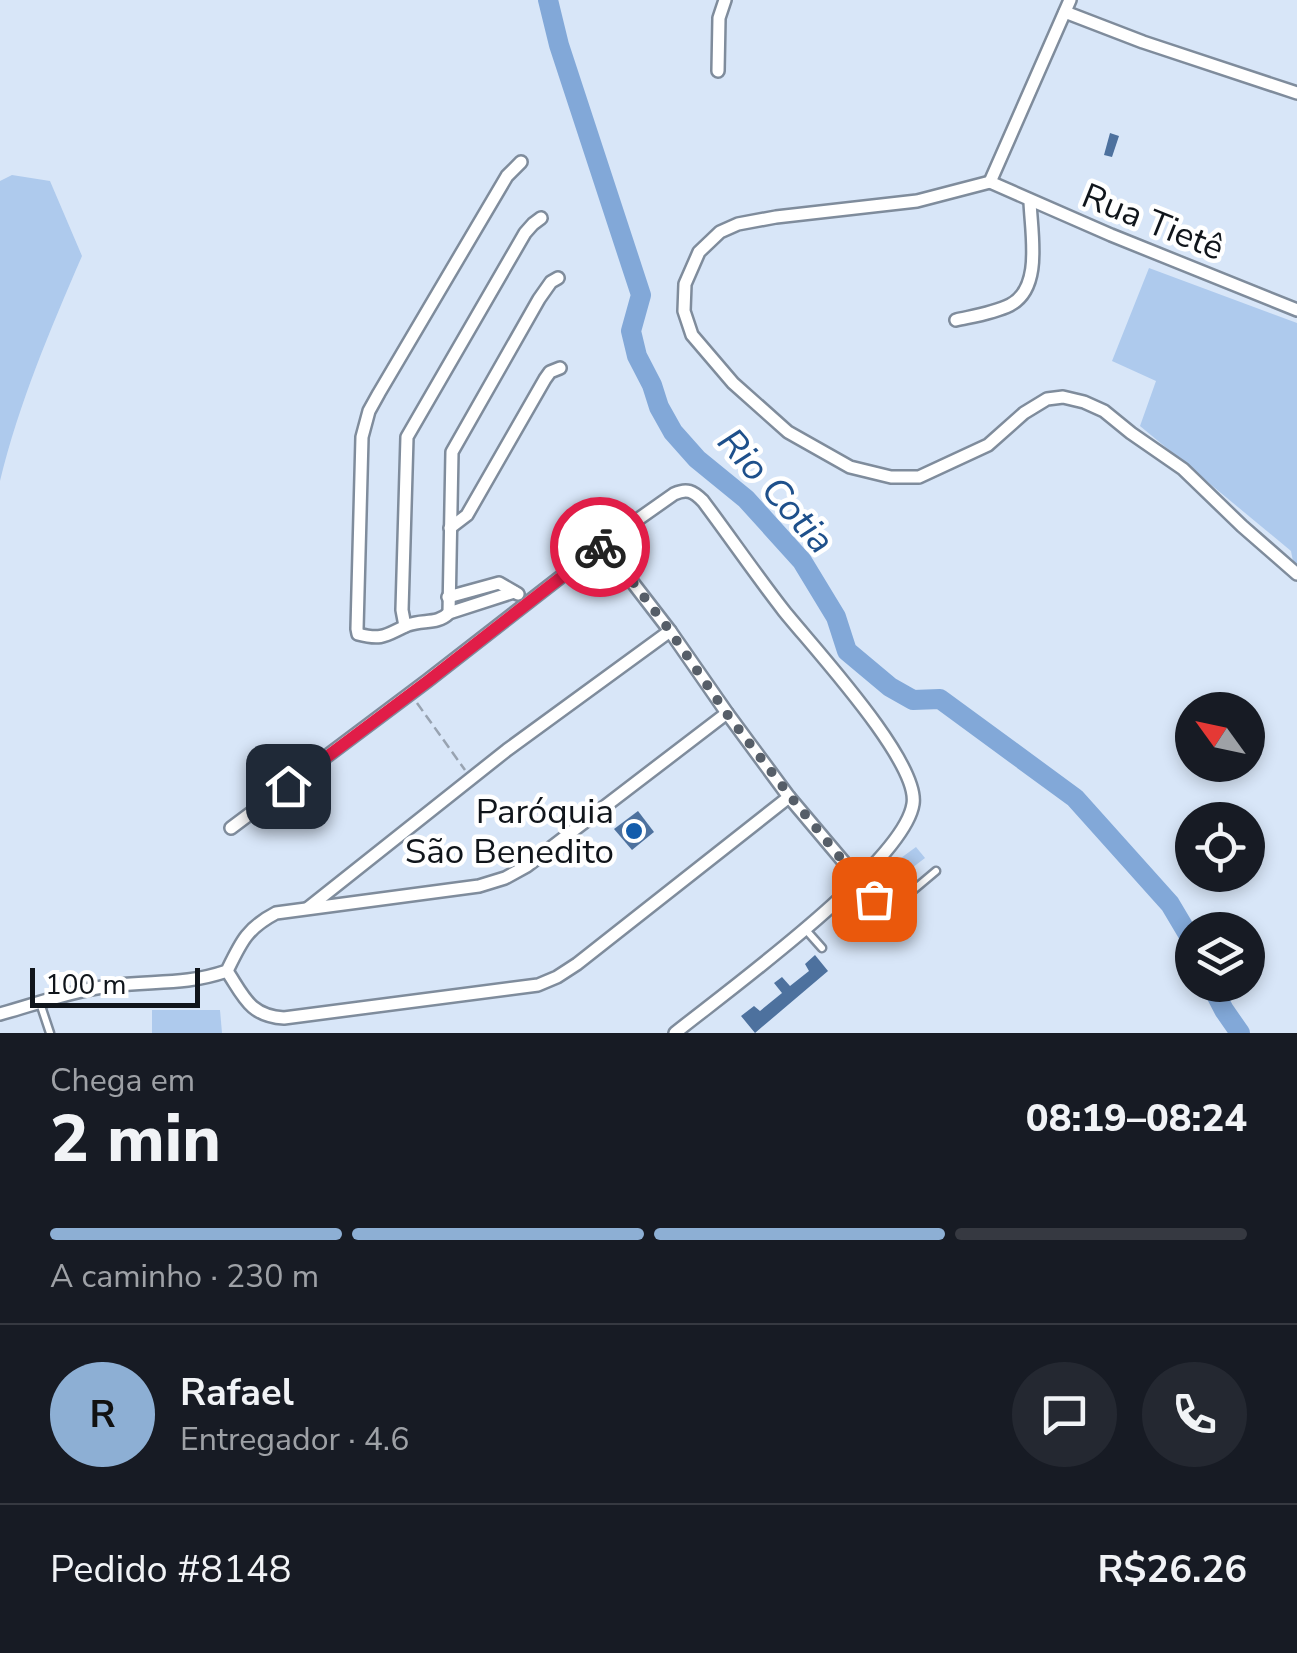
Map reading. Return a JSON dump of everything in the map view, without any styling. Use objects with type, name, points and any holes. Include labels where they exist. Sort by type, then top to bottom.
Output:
[{"type":"street","points":[[718,71],[719,18],[725,0]]},
{"type":"street","points":[[1297,93],[1143,42],[1068,6],[990,182],[917,201],[738,224],[720,232],[699,252],[684,284],[684,312],[692,335],[733,384],[788,432],[850,467],[891,477],[920,477],[988,446],[1024,413],[1047,399],[1063,397],[1084,402],[1104,411],[1183,469],[1297,574]]},
{"type":"street","points":[[514,592],[449,613],[441,620],[404,626],[396,633],[362,636],[357,629],[364,424],[507,176],[521,162]]},
{"type":"street","name":"Rua Tietê","points":[[990,182],[1297,310]]},
{"type":"street","points":[[956,320],[1012,304],[1027,291],[1032,274],[1030,201]]},
{"type":"street","points":[[404,626],[407,436],[526,234],[541,218]]},
{"type":"street","points":[[449,613],[450,464],[456,443],[544,290],[558,278]]},
{"type":"street","points":[[450,528],[467,515],[545,379],[560,368]]},
{"type":"street","points":[[231,828],[604,544],[674,494],[692,491],[875,723],[911,784],[914,800],[902,831],[858,880],[805,930],[675,1033]]},
{"type":"street","points":[[604,544],[727,714],[858,880]]},
{"type":"street","points":[[448,597],[499,583],[530,601]]},
{"type":"street","points":[[474,591],[478,605]]},
{"type":"street","points":[[308,908],[471,778],[670,631]]},
{"type":"street","points":[[0,1014],[111,986],[180,983],[227,971],[242,939],[256,923],[276,913],[479,886],[505,878],[551,849],[727,714]]},
{"type":"street","points":[[227,971],[251,1007],[269,1017],[284,1018],[538,985],[576,964],[790,796]]},
{"type":"lane","points":[[886,913],[936,871]]},
{"type":"lane","points":[[858,880],[874,899]]},
{"type":"lane","points":[[805,930],[822,948]]},
{"type":"lane","points":[[40,1002],[50,1033]]},
{"type":"path","points":[[410,694],[471,778]]},
{"type":"shaded area","points":[[12,175],[50,181],[82,256],[26,395],[0,481],[0,181]]},
{"type":"shaded area","points":[[1149,268],[1297,323],[1297,582],[1291,551],[1140,426],[1156,381],[1112,361]]},
{"type":"shaded area","points":[[916,847],[925,858],[904,874],[894,863]]},
{"type":"shaded area","points":[[152,1010],[220,1010],[222,1033],[152,1033]]},
{"type":"building","points":[[1110,133],[1119,136],[1112,157],[1104,155]]},
{"type":"building","name":"Paróquia São Benedito","points":[[638,811],[654,832],[632,850],[614,829]]},
{"type":"building","points":[[815,955],[828,971],[755,1033],[741,1016],[754,1006],[760,1011],[782,993],[774,983],[782,977],[790,986],[809,971],[805,964]]},
{"type":"waterway","name":"Rio Cotia","points":[[548,0],[559,45],[641,295],[631,331],[637,356],[673,432],[697,459],[746,499],[802,561],[836,617],[847,651],[890,687],[913,700],[940,699],[1075,798],[1175,912]]},
{"type":"waterway","name":"Rio Cotia","points":[[1220,1002],[1240,1033]]},
{"type":"way so far","points":[[600,547],[604,544],[727,714],[874,899]]},
{"type":"place","name":"Paróquia São Benedito","points":[[634,831]]},
{"type":"route","points":[[288,786],[600,547]]}]
